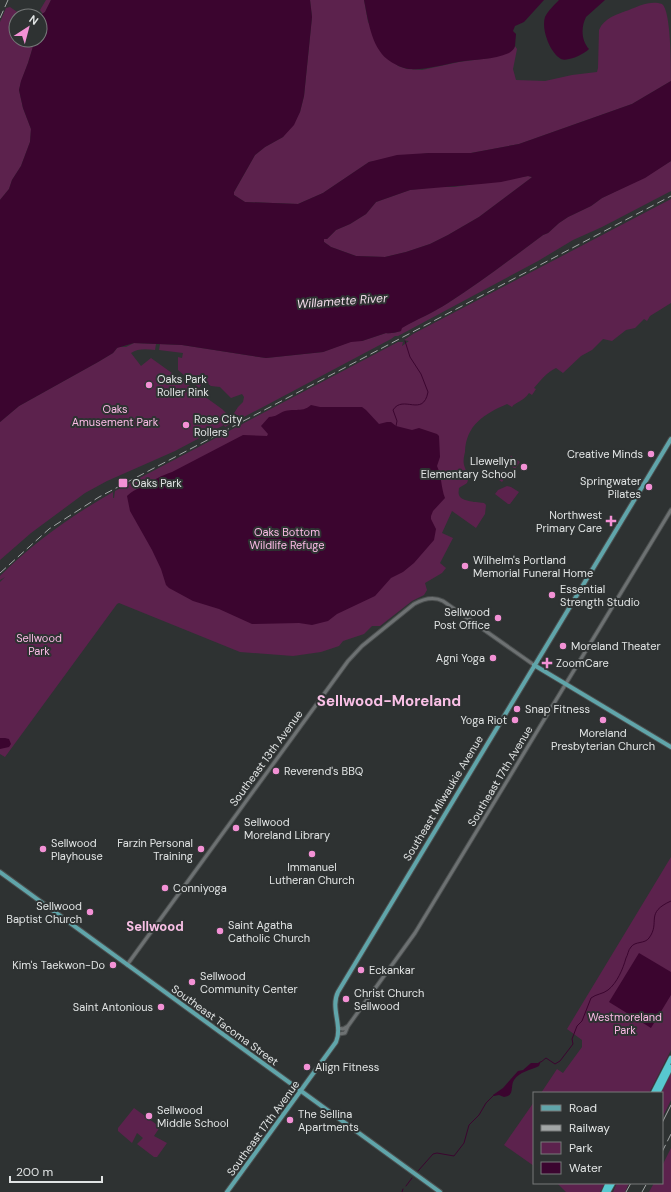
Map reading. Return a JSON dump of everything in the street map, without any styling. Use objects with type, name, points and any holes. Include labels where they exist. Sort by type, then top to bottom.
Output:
[{"type":"highway","points":[[654,1092],[671,1058]]},
{"type":"highway","points":[[658,1092],[671,1067]]},
{"type":"main road","name":"Southeast Milwaukie Avenue","points":[[338,1028],[335,1003],[337,994],[671,439]]},
{"type":"main road","points":[[534,665],[671,747]]},
{"type":"main road","name":"Southeast Tacoma Street","points":[[0,872],[440,1192]]},
{"type":"main road","points":[[338,1028],[339,1034]]},
{"type":"main road","name":"Southeast 17th Avenue","points":[[227,1192],[335,1044],[339,1034]]},
{"type":"street","name":"Southeast 17th Avenue","points":[[339,1034],[345,1032],[415,933],[671,510]]},
{"type":"street","name":"Southeast 13th Avenue","points":[[127,965],[354,654],[418,601],[431,598],[440,600],[534,665]]},
{"type":"street","points":[[338,1028],[343,1029],[348,1026]]},
{"type":"green space","points":[[46,0],[51,0],[47,8],[41,8]]},
{"type":"green space","points":[[310,0],[364,0],[368,22],[398,66],[407,69],[422,70],[459,62],[489,58],[514,49],[515,46],[517,49],[513,69],[516,80],[545,81],[572,75],[597,72],[599,30],[604,22],[616,15],[640,5],[658,3],[662,4],[665,8],[669,27],[671,81],[632,104],[519,144],[471,153],[429,153],[369,162],[323,193],[298,204],[245,202],[234,195],[234,192],[255,155],[265,147],[283,137],[300,112],[304,96],[312,17]]},
{"type":"green space","points":[[10,7],[11,8],[8,8],[8,48],[33,48],[19,90],[23,108],[31,129],[30,142],[21,166],[12,180],[9,189],[0,200],[0,22],[6,8]]},
{"type":"green space","name":"Oaks Amusement Park","points":[[671,161],[671,191],[602,227],[573,240],[538,261],[225,427],[224,425],[175,451],[107,481],[85,493],[31,533],[0,560],[0,422],[19,406],[98,362],[113,353],[118,347],[126,347],[134,343],[156,344],[155,350],[146,349],[131,353],[141,366],[151,358],[222,409],[231,418],[243,402],[244,397],[242,394],[231,398],[220,387],[211,386],[204,381],[199,388],[178,370],[178,357],[182,358],[183,353],[159,350],[160,344],[182,345],[266,358],[323,352],[352,341],[362,341],[386,333],[401,331],[401,328],[442,307],[472,287],[568,217],[645,177]]},
{"type":"green space","points":[[528,176],[532,177],[479,217],[430,244],[406,252],[385,257],[356,256],[331,247],[324,242],[324,239],[327,239],[336,230],[350,224],[366,214],[376,202],[410,190],[433,187],[454,187]]},
{"type":"green space","name":"Oaks Bottom Wildlife Refuge","points":[[671,199],[671,303],[650,316],[647,321],[644,319],[635,328],[626,330],[612,341],[603,339],[592,350],[581,356],[563,373],[556,368],[544,376],[534,388],[536,389],[532,395],[529,393],[512,407],[507,404],[491,412],[478,422],[469,435],[466,443],[464,463],[468,481],[459,488],[459,494],[463,499],[484,503],[486,505],[485,514],[476,528],[452,511],[442,533],[453,538],[440,563],[446,568],[442,573],[425,583],[427,590],[424,595],[412,601],[380,626],[372,626],[364,634],[343,641],[339,646],[321,652],[293,656],[240,652],[119,603],[5,757],[0,754],[0,582],[5,577],[0,580],[0,576],[26,552],[82,510],[113,492],[114,498],[115,491],[398,342],[403,342],[402,346],[409,341],[404,340],[413,334]]},
{"type":"green space","points":[[511,456],[520,462],[515,469],[507,463]]},
{"type":"green space","points":[[495,471],[505,478],[502,482],[492,475]]},
{"type":"green space","points":[[507,486],[519,492],[510,504],[495,494],[498,490]]},
{"type":"green space","name":"Westmoreland Park","points":[[671,857],[671,1050],[650,1092],[542,1092],[557,1069],[563,1073],[582,1047],[582,1040],[567,1029]]},
{"type":"green space","points":[[671,1073],[671,1100],[663,1116],[663,1092],[662,1092]]},
{"type":"green space","points":[[533,1103],[533,1165],[504,1145]]},
{"type":"green space","points":[[134,1108],[160,1127],[154,1136],[167,1143],[157,1157],[154,1157],[137,1144],[143,1138],[137,1133],[132,1143],[118,1131],[118,1128]]},
{"type":"green space","points":[[671,1148],[671,1192],[649,1192],[653,1184],[663,1184],[663,1164]]},
{"type":"green space","points":[[558,1184],[604,1184],[600,1192],[566,1192]]},
{"type":"green space","points":[[617,1184],[629,1184],[625,1192],[613,1192]]},
{"type":"water","name":"Willamette River","points":[[51,0],[310,0],[312,17],[304,96],[300,112],[294,125],[283,137],[265,147],[255,155],[234,192],[234,195],[245,202],[298,204],[323,193],[369,162],[397,155],[471,153],[519,144],[632,104],[671,81],[671,161],[645,178],[602,198],[591,206],[568,217],[472,287],[442,307],[402,328],[401,331],[386,333],[362,341],[351,342],[323,352],[266,358],[182,345],[134,343],[117,348],[113,353],[98,362],[19,406],[0,422],[0,200],[9,189],[12,180],[21,166],[30,142],[31,129],[23,108],[19,90],[33,48],[48,48],[47,8]],"holes":[[[528,176],[532,177],[479,217],[430,244],[385,257],[356,256],[331,247],[324,242],[324,239],[327,239],[336,230],[350,224],[366,214],[376,202],[410,190],[501,182]]]},
{"type":"water","points":[[364,0],[544,0],[524,22],[515,26],[513,31],[516,34],[515,46],[509,53],[490,58],[428,68],[409,69],[398,66],[389,61],[377,47],[371,32]]},
{"type":"water","points":[[559,0],[605,0],[586,17],[584,21],[583,38],[589,49],[580,55],[564,60],[553,52],[547,40],[544,28],[545,17],[549,10]]},
{"type":"water","points":[[311,405],[320,407],[362,407],[379,424],[391,422],[396,426],[412,430],[419,428],[439,436],[440,457],[437,466],[445,498],[433,511],[431,516],[436,529],[434,540],[414,563],[403,572],[391,578],[375,596],[337,614],[328,621],[312,625],[299,623],[252,624],[219,609],[193,601],[169,588],[166,585],[161,569],[152,550],[130,511],[127,496],[136,489],[243,435],[267,436],[268,434],[261,426],[269,417],[276,416],[289,410],[305,409]]},
{"type":"water","points":[[0,738],[9,739],[11,744],[9,747],[0,749]]},
{"type":"water","points":[[639,953],[671,972],[671,995],[651,1028],[609,1002]]},
{"type":"water","points":[[541,1061],[539,1066],[516,1077],[513,1082],[510,1095],[504,1097],[493,1095],[503,1088],[518,1071],[523,1070],[531,1063],[538,1063]]},
{"type":"waterway","points":[[396,426],[397,421],[393,410],[402,404],[422,404],[428,392],[421,374],[410,357],[405,341]]},
{"type":"waterway","points":[[541,1062],[546,1058],[555,1064],[560,1061],[573,1044],[572,1039],[577,1026],[582,1021],[591,998],[606,991],[614,984],[630,948],[633,945],[649,938],[654,927],[655,914],[663,905],[671,901]]},
{"type":"waterway","points":[[418,1171],[433,1154],[437,1153],[454,1156],[464,1143],[469,1125],[479,1115],[486,1103],[494,1095]]},
{"type":"waterway","points":[[406,1186],[412,1178]]},
{"type":"tram line","points":[[663,1121],[671,1105]]},
{"type":"tram line","points":[[626,1192],[630,1184]]},
{"type":"railway","points":[[0,18],[8,0]]},
{"type":"railway","points":[[0,573],[49,529],[99,497],[671,196]]},
{"type":"railway","points":[[663,1150],[671,1134]]},
{"type":"railway","points":[[642,1192],[646,1184]]},
{"type":"place","name":"Oaks Park Roller Rink","points":[[149,385]]},
{"type":"place","name":"Rose City Rollers","points":[[186,425]]},
{"type":"place","name":"Creative Minds","points":[[651,454]]},
{"type":"place","name":"Llewellyn Elementary School","points":[[524,467]]},
{"type":"place","name":"Oaks Park","points":[[123,483]]},
{"type":"place","name":"Springwater Pilates","points":[[649,487]]},
{"type":"place","name":"Northwest Primary Care","points":[[611,521]]},
{"type":"place","name":"Wilhelm's Portland Memorial Funeral Home","points":[[465,566]]},
{"type":"place","name":"Essential Strength Studio","points":[[552,595]]},
{"type":"place","name":"Sellwood Post Office","points":[[498,618]]},
{"type":"place","name":"Moreland Theater","points":[[563,646]]},
{"type":"place","name":"Agni Yoga","points":[[493,658]]},
{"type":"place","name":"ZoomCare","points":[[547,663]]},
{"type":"place","name":"Snap Fitness","points":[[517,709]]},
{"type":"place","name":"Yoga Riot","points":[[515,720]]},
{"type":"place","name":"Moreland Presbyterian Church","points":[[603,720]]},
{"type":"place","name":"Reverend's BBQ","points":[[276,771]]},
{"type":"place","name":"Sellwood Moreland Library","points":[[236,828]]},
{"type":"place","name":"Sellwood Playhouse","points":[[43,849]]},
{"type":"place","name":"Farzin Personal Training","points":[[201,849]]},
{"type":"place","name":"Immanuel Lutheran Church","points":[[312,854]]},
{"type":"place","name":"Conniyoga","points":[[165,888]]},
{"type":"place","name":"Sellwood Baptist Church","points":[[90,912]]},
{"type":"place","name":"Saint Agatha Catholic Church","points":[[220,931]]},
{"type":"place","name":"Kim's Taekwon-Do","points":[[113,965]]},
{"type":"place","name":"Eckankar","points":[[361,970]]},
{"type":"place","name":"Sellwood Community Center","points":[[192,982]]},
{"type":"place","name":"Christ Church Sellwood","points":[[346,999]]},
{"type":"place","name":"Saint Antonious","points":[[161,1007]]},
{"type":"place","name":"Align Fitness","points":[[307,1067]]},
{"type":"place","name":"Sellwood Middle School","points":[[149,1116]]},
{"type":"place","name":"The Sellina Apartments","points":[[290,1120]]},
{"type":"district","name":"Sellwood-Moreland","points":[[389,701]]},
{"type":"district","name":"Sellwood","points":[[155,926]]},
{"type":"park label","name":"Sellwood Park","points":[[39,644]]}]
